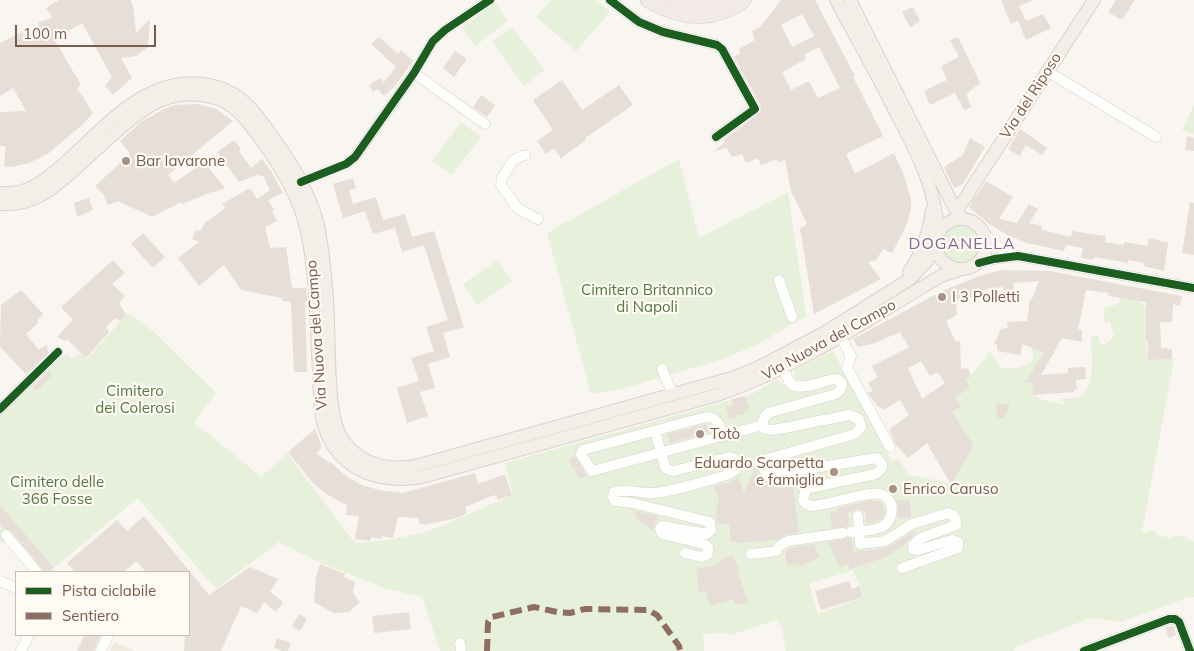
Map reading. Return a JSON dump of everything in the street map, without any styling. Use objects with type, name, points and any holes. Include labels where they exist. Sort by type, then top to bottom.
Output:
[{"type":"highway","points":[[648,0],[681,14],[702,16],[722,12],[744,0]]},
{"type":"highway","points":[[674,0],[699,5],[724,0]]},
{"type":"main road","points":[[836,0],[906,130],[925,171],[933,195],[938,221],[936,250],[945,264],[952,268],[960,270],[972,268],[979,263],[985,253],[985,235],[976,223],[959,214],[949,198],[853,4]]},
{"type":"main road","points":[[1084,16],[1087,0]]},
{"type":"main road","name":"Via del Riposo","points":[[959,214],[969,192],[1094,0]]},
{"type":"main road","name":"Via Nuova del Campo","points":[[0,193],[26,191],[35,187],[127,106],[143,96],[171,85],[195,83],[217,86],[229,91],[249,106],[288,159],[296,184],[307,230],[314,273],[320,386],[324,424],[327,434],[342,457],[351,465],[374,476],[386,479],[422,476],[717,395],[783,368],[941,276],[960,270]]},
{"type":"main road","name":"Via Nuova del Campo","points":[[0,204],[28,202],[40,197],[60,182],[134,115],[153,103],[172,96],[195,94],[224,101],[240,113],[279,165],[296,184],[318,227],[326,272],[331,385],[338,432],[351,449],[366,462],[388,468],[419,466],[714,384],[758,367],[824,333],[912,278],[926,262],[937,239]]},
{"type":"main road","points":[[949,198],[969,192]]},
{"type":"main road","points":[[896,289],[913,265],[925,242],[933,195]]},
{"type":"main road","points":[[937,239],[942,228],[959,214]]},
{"type":"street","points":[[296,184],[346,164],[355,157],[414,73],[433,41],[445,30],[490,0]]},
{"type":"street","points":[[610,0],[639,22],[663,32],[710,42],[722,49],[755,109],[716,137]]},
{"type":"street","points":[[1047,71],[1156,137]]},
{"type":"street","points":[[414,73],[485,124]]},
{"type":"street","points":[[525,155],[513,160],[502,177],[501,183],[518,209],[538,219]]},
{"type":"street","points":[[985,235],[1001,248],[1018,256],[1194,288]]},
{"type":"street","points":[[979,263],[1018,256]]},
{"type":"street","points":[[779,280],[792,317]]},
{"type":"street","points":[[840,336],[851,356],[847,368],[890,448]]},
{"type":"street","points":[[0,409],[58,352]]},
{"type":"street","points":[[763,425],[764,416],[768,414],[836,394],[840,392],[842,387],[842,383],[837,379],[804,386],[793,385],[790,383],[783,368]]},
{"type":"street","points":[[662,370],[674,395]]},
{"type":"street","points":[[751,554],[777,551],[779,546],[788,541],[880,528],[889,520],[892,509],[888,498],[877,493],[812,506],[806,504],[803,500],[805,492],[809,488],[876,474],[882,468],[882,464],[877,458],[776,474],[767,473],[763,466],[767,459],[855,434],[861,427],[859,419],[848,415],[774,430],[766,429],[763,425]]},
{"type":"street","points":[[723,436],[718,423],[711,417],[583,450],[581,454],[592,471],[661,452],[723,436],[763,425]]},
{"type":"street","points":[[655,431],[665,467],[662,471],[674,471],[729,457],[735,459],[738,463],[736,470],[728,474],[659,492],[645,493],[619,490],[614,492],[613,498],[615,501],[632,503],[710,522],[711,530],[707,534],[662,526],[660,528],[662,534],[704,544],[708,547],[708,554],[702,557],[685,553]]},
{"type":"street","points":[[851,532],[860,544],[885,541],[912,524],[948,514],[953,515],[956,522],[953,527],[919,539],[913,545],[913,548],[918,550],[952,540],[958,542],[958,548],[902,568]]},
{"type":"street","points":[[851,532],[858,516]]},
{"type":"street","points":[[6,535],[36,571]]},
{"type":"street","points":[[0,581],[15,588]]},
{"type":"street","points":[[1084,651],[1101,648],[1170,619],[1175,619],[1179,622],[1190,651]]},
{"type":"street","points":[[21,651],[28,636]]},
{"type":"street","points":[[101,651],[108,636]]},
{"type":"shaded area","points":[[114,642],[134,651],[110,651]]},
{"type":"green space","points":[[551,0],[596,0],[610,12],[576,51],[536,17]]},
{"type":"green space","points":[[495,3],[508,21],[475,46],[462,28]]},
{"type":"green space","points":[[512,27],[545,70],[524,86],[492,42]]},
{"type":"green space","points":[[1194,105],[1194,134],[1182,130]]},
{"type":"green space","points":[[461,122],[481,137],[452,175],[432,161]]},
{"type":"green space","name":"Cimitero Britannico di Napoli","points":[[679,159],[699,238],[788,192],[806,316],[758,344],[723,359],[621,389],[591,394],[547,233]]},
{"type":"green space","points":[[961,222],[973,226],[979,232],[983,244],[979,256],[973,262],[961,266],[949,262],[943,256],[939,244],[943,232],[949,226]]},
{"type":"green space","points":[[498,260],[512,281],[477,305],[463,284]]},
{"type":"green space","points":[[1121,298],[1140,301],[1146,307],[1148,360],[1174,359],[1142,532],[1146,533],[1153,530],[1157,535],[1171,538],[1174,535],[1187,537],[1189,540],[1194,541],[1194,597],[1189,597],[1121,622],[1091,618],[1013,648],[1014,651],[786,651],[782,627],[776,620],[730,635],[723,633],[703,634],[704,651],[440,651],[422,597],[384,588],[316,561],[279,542],[216,589],[138,498],[50,571],[32,571],[7,542],[0,541],[0,416],[66,353],[72,359],[80,353],[87,359],[128,313],[154,332],[216,393],[194,422],[261,477],[287,453],[354,542],[359,543],[389,540],[429,531],[513,495],[505,463],[752,394],[777,379],[782,384],[787,385],[795,379],[795,370],[833,351],[892,462],[899,459],[908,475],[946,482],[951,485],[974,445],[952,412],[955,397],[970,387],[966,380],[987,357],[986,354],[990,351],[1000,367],[1014,368],[1027,364],[1034,358],[1031,347],[1044,352],[1025,383],[1032,383],[1033,395],[1043,400],[1064,405],[1063,398],[1079,397],[1085,393],[1088,387],[1092,370],[1091,337],[1098,335],[1101,345],[1109,342],[1114,335],[1110,322],[1105,322],[1103,308],[1118,304]],"holes":[[[853,570],[864,597],[818,614],[809,584]]]},
{"type":"building","points":[[59,0],[130,0],[133,6],[136,33],[150,19],[148,47],[136,56],[121,58],[132,78],[113,95],[105,86],[112,77],[82,23],[54,39],[81,85],[77,88],[93,113],[49,153],[29,163],[11,167],[4,166],[6,146],[0,146],[0,112],[26,111],[13,88],[0,96],[0,43],[24,31],[25,35],[39,27],[38,23],[52,17],[46,8]]},
{"type":"building","points":[[781,0],[815,0],[855,76],[853,77],[883,136],[846,154],[855,174],[894,153],[903,173],[911,199],[907,224],[892,253],[883,249],[876,260],[868,262],[881,279],[814,314],[800,228],[807,224],[791,191],[785,159],[778,163],[777,159],[761,165],[758,158],[746,163],[742,154],[732,157],[727,148],[714,151],[724,143],[724,140],[761,112],[761,106],[734,57],[740,53],[739,49],[755,40],[752,31],[760,27]],"holes":[[[802,14],[814,36],[792,47],[781,25]],[[819,47],[840,88],[818,98],[809,81],[791,90],[782,72],[806,59],[805,54]]]},
{"type":"building","points":[[1001,0],[1034,0],[1019,6],[1026,21],[1043,14],[1051,28],[1026,40],[1018,21],[1011,24]]},
{"type":"building","points":[[1116,0],[1135,0],[1122,20],[1108,12]]},
{"type":"building","points":[[913,7],[920,21],[910,27],[902,12]]},
{"type":"building","points":[[379,37],[398,54],[401,50],[413,61],[394,87],[384,96],[378,89],[373,92],[369,85],[380,78],[384,82],[396,67],[371,44]]},
{"type":"building","points":[[958,37],[980,83],[966,94],[971,107],[964,110],[955,93],[930,105],[924,91],[947,80],[941,66],[959,57],[950,40]]},
{"type":"building","points":[[455,51],[467,59],[454,77],[443,68]]},
{"type":"building","points":[[562,80],[582,110],[619,85],[633,105],[585,138],[586,140],[561,158],[554,149],[546,154],[537,141],[553,130],[533,100]]},
{"type":"building","points":[[481,95],[495,105],[487,117],[473,107]]},
{"type":"building","points":[[197,104],[216,109],[233,121],[168,175],[174,183],[204,162],[225,188],[182,204],[181,202],[152,217],[118,201],[108,205],[103,194],[95,186],[130,154],[120,141],[141,122],[164,109],[175,105]]},
{"type":"building","points":[[1020,129],[1047,148],[1042,155],[1026,145],[1020,156],[1008,149]]},
{"type":"building","points":[[1187,136],[1194,138],[1194,151],[1185,150]]},
{"type":"building","points":[[970,138],[985,147],[962,185],[954,188],[944,167],[963,155]]},
{"type":"building","points":[[234,140],[251,168],[262,159],[283,193],[268,200],[274,210],[272,212],[277,221],[265,227],[270,248],[286,247],[292,288],[306,288],[308,302],[305,302],[307,372],[294,372],[291,302],[282,301],[282,298],[241,290],[224,265],[199,286],[178,258],[199,242],[192,239],[196,230],[200,231],[205,223],[225,208],[222,204],[250,188],[257,199],[270,190],[263,175],[260,177],[259,174],[239,182],[217,152]]},
{"type":"building","points":[[353,178],[356,188],[349,190],[353,204],[376,197],[383,220],[405,214],[412,237],[434,231],[464,327],[443,333],[450,357],[428,364],[435,388],[420,392],[428,416],[407,423],[397,388],[419,381],[411,358],[434,351],[426,327],[448,320],[424,245],[402,252],[395,228],[373,234],[365,211],[343,218],[333,184]]},
{"type":"building","points":[[986,181],[1013,197],[999,219],[1017,223],[1029,204],[1038,209],[1029,223],[1042,226],[1041,229],[1054,233],[1071,237],[1072,231],[1106,236],[1105,242],[1124,245],[1124,242],[1147,246],[1149,238],[1168,243],[1164,271],[1144,266],[1145,263],[1128,260],[1128,263],[1094,257],[1093,260],[1081,258],[1083,248],[1066,245],[1064,251],[1027,243],[1009,236],[989,224],[969,207]]},
{"type":"building","points":[[89,198],[93,210],[77,217],[74,203]]},
{"type":"building","points":[[1190,202],[1194,203],[1194,255],[1182,253]]},
{"type":"building","points":[[143,233],[165,257],[153,268],[131,244]]},
{"type":"building","points":[[113,260],[125,273],[112,284],[125,296],[119,303],[126,315],[120,321],[115,318],[106,327],[109,332],[86,358],[67,339],[65,341],[57,337],[73,320],[61,307]]},
{"type":"building","points":[[1002,270],[1049,271],[1182,296],[1180,306],[1173,304],[1172,322],[1160,322],[1161,348],[1172,349],[1172,359],[1148,360],[1146,302],[1108,296],[1109,293],[1086,290],[1078,329],[1082,330],[1082,342],[1062,338],[1041,375],[1068,373],[1068,368],[1085,367],[1086,379],[1076,380],[1077,390],[1074,390],[1074,392],[1033,395],[1032,383],[1025,383],[1044,352],[1022,344],[1021,355],[997,351],[997,344],[994,344],[1001,329],[1008,328],[1007,322],[1027,321],[1030,300],[1039,281],[1013,283],[1014,289],[1012,292],[1003,290],[1003,287],[986,289],[967,300],[956,301],[957,315],[946,321],[956,342],[960,341],[961,369],[968,368],[971,376],[966,380],[970,387],[955,398],[961,406],[952,412],[974,445],[951,485],[927,443],[908,458],[896,445],[889,430],[909,415],[900,400],[883,410],[878,407],[868,393],[873,391],[868,383],[878,377],[872,366],[909,347],[900,332],[872,344],[858,347],[853,339],[942,291],[982,275]],"holes":[[[921,361],[930,376],[938,372],[945,383],[922,399],[908,368]]]},
{"type":"building","points":[[21,290],[43,314],[37,321],[39,322],[26,334],[39,350],[47,344],[48,353],[26,374],[0,347],[1,305]]},
{"type":"building","points":[[49,371],[52,375],[37,391],[33,387]]},
{"type":"building","points":[[745,396],[749,409],[745,410],[744,415],[736,414],[737,417],[729,420],[726,408],[733,405],[732,399]]},
{"type":"building","points":[[996,404],[1010,404],[1004,418],[998,418]]},
{"type":"building","points":[[707,424],[709,432],[670,443],[668,434]]},
{"type":"building","points":[[315,429],[322,447],[316,453],[331,462],[351,479],[364,486],[403,493],[475,473],[478,484],[505,474],[512,495],[498,500],[496,495],[489,497],[465,507],[467,513],[457,518],[424,525],[419,524],[419,518],[398,517],[393,538],[371,537],[370,541],[355,539],[359,516],[346,515],[347,504],[325,493],[312,482],[288,452]]},
{"type":"building","points":[[575,456],[588,476],[579,479],[568,461]]},
{"type":"building","points":[[756,464],[759,485],[792,481],[799,533],[787,534],[776,540],[731,542],[729,524],[717,523],[716,514],[719,499],[714,486],[729,482],[738,477],[744,493]]},
{"type":"building","name":"Enrico Caruso","points":[[897,485],[899,493],[896,498],[888,487]]},
{"type":"building","points":[[897,500],[910,500],[911,517],[898,518]]},
{"type":"building","points":[[868,501],[878,501],[883,504],[885,513],[879,521],[867,524],[865,511],[857,509],[848,513],[849,525],[832,528],[830,513],[837,512],[838,508]]},
{"type":"building","points":[[0,505],[54,568],[50,571],[44,571],[11,531],[4,528],[0,523]]},
{"type":"building","points":[[635,511],[658,516],[653,531],[636,518]]},
{"type":"building","points":[[144,516],[189,571],[145,571],[136,561],[125,571],[74,571],[67,563],[117,520],[127,531]]},
{"type":"building","points":[[914,531],[916,533],[906,543],[886,557],[850,569],[848,564],[840,568],[828,542],[848,538],[852,539],[853,552],[870,550],[888,547]]},
{"type":"building","points":[[814,544],[820,557],[799,567],[799,564],[787,565],[785,551],[790,548]]},
{"type":"building","points":[[733,556],[739,569],[737,570],[748,602],[735,605],[734,599],[710,606],[706,591],[699,592],[696,569],[717,565],[724,558]]},
{"type":"building","points":[[320,564],[345,574],[344,577],[355,582],[353,593],[360,602],[349,612],[334,613],[314,602],[316,577]]},
{"type":"building","points":[[250,567],[278,579],[270,592],[283,602],[276,612],[264,602],[257,613],[241,606],[221,651],[184,651],[185,636],[190,636],[190,572],[209,595]]},
{"type":"building","points":[[849,581],[852,589],[859,586],[863,597],[821,610],[815,591]]},
{"type":"building","points":[[409,612],[411,629],[374,633],[372,616]]},
{"type":"building","points":[[299,614],[307,619],[300,631],[292,626]]},
{"type":"building","points":[[1173,626],[1176,635],[1169,638],[1165,628]]},
{"type":"building","points":[[84,636],[101,636],[94,651],[77,651]]},
{"type":"building","points":[[277,638],[291,643],[288,651],[282,651],[274,647]]},
{"type":"marked path","points":[[487,651],[488,622],[492,617],[534,607],[570,613],[585,609],[648,610],[657,615],[679,646],[680,651]]},
{"type":"cycle path","points":[[301,182],[346,164],[355,157],[414,73],[433,41],[445,30],[490,0]]},
{"type":"cycle path","points":[[610,0],[639,22],[663,32],[717,45],[722,49],[755,109],[716,137]]},
{"type":"cycle path","points":[[979,263],[1018,256],[1194,288]]},
{"type":"cycle path","points":[[0,409],[58,352]]},
{"type":"cycle path","points":[[1084,651],[1169,619],[1175,619],[1179,622],[1190,651]]},
{"type":"place","name":"Bar Iavarone","points":[[126,161]]},
{"type":"place","name":"I 3 Polletti","points":[[942,297]]},
{"type":"place","name":"Totò","points":[[700,434]]},
{"type":"place","name":"Eduardo Scarpetta e famiglia","points":[[834,472]]},
{"type":"place","name":"Enrico Caruso","points":[[893,489]]},
{"type":"district","name":"DOGANELLA","points":[[962,244]]},
{"type":"park label","name":"Cimitero dei Colerosi","points":[[135,400]]},
{"type":"park label","name":"Cimitero delle 366 Fosse","points":[[57,490]]}]
